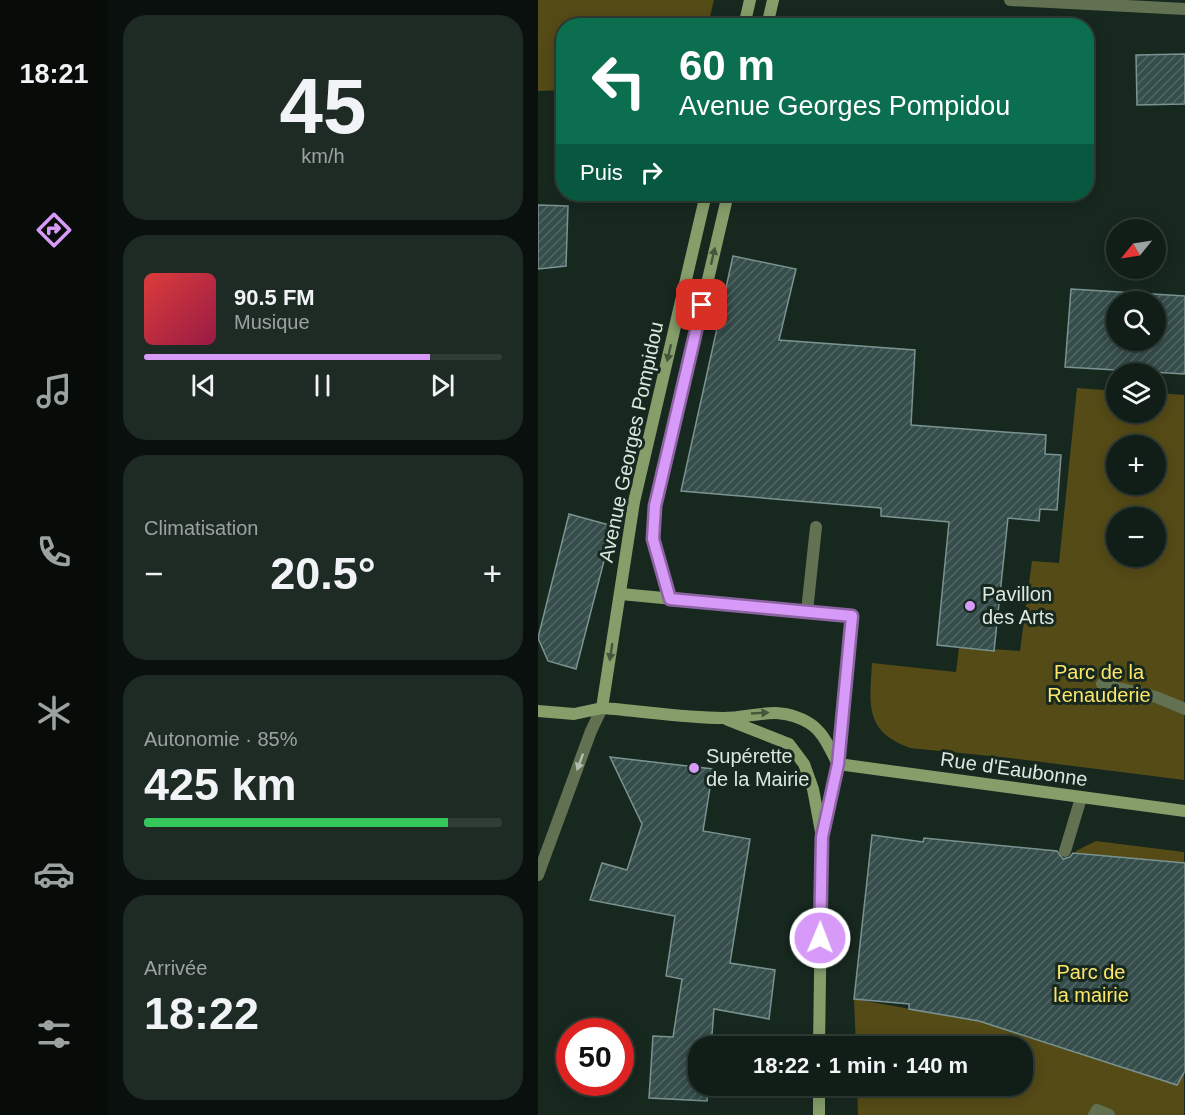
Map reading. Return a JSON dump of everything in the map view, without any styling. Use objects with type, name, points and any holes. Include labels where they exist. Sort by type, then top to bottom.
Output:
[{"type":"main road","points":[[746,18],[750,0]]},
{"type":"main road","points":[[768,18],[773,0]]},
{"type":"main road","name":"Avenue Georges Pompidou","points":[[602,708],[634,502],[704,201]]},
{"type":"main road","name":"Avenue Georges Pompidou","points":[[670,599],[653,539],[654,515],[726,201]]},
{"type":"main road","points":[[621,594],[852,616],[838,764],[822,837],[819,1036]]},
{"type":"main road","points":[[538,711],[574,714],[602,708],[725,718],[766,712],[794,717],[810,723],[823,735],[838,764]]},
{"type":"main road","points":[[725,718],[776,737],[796,752],[811,781],[822,837]]},
{"type":"main road","name":"Rue d'Eaubonne","points":[[838,764],[1184,811]]},
{"type":"main road","points":[[819,1096],[819,1115]]},
{"type":"street","points":[[1010,0],[1184,9]]},
{"type":"street","points":[[807,611],[816,527]]},
{"type":"street","points":[[1102,684],[1156,697],[1184,709]]},
{"type":"street","points":[[538,875],[591,731],[602,708]]},
{"type":"street","points":[[1065,851],[1081,798]]},
{"type":"street","points":[[1094,1115],[1097,1110],[1109,1115]]},
{"type":"green space","points":[[538,0],[714,0],[710,18],[556,18],[556,90],[538,91]]},
{"type":"green space","name":"Parc de la Renauderie","points":[[1077,388],[1106,390],[1106,423],[1166,423],[1166,394],[1184,395],[1184,780],[910,748],[884,733],[877,724],[873,714],[870,691],[872,663],[956,672],[959,647],[1020,651],[1032,561],[1059,563]]},
{"type":"green space","name":"Parc de la mairie","points":[[1096,841],[1184,852],[1184,1115],[858,1115],[857,1096],[1033,1096],[1033,1036],[856,1036],[854,999],[979,1021],[982,920],[1077,892],[1076,851]]},
{"type":"building","points":[[1185,54],[1185,104],[1137,105],[1136,55]]},
{"type":"building","points":[[538,205],[568,206],[566,266],[538,269]]},
{"type":"building","points":[[733,256],[796,269],[779,340],[915,350],[911,425],[1046,435],[1045,454],[1061,455],[1057,510],[1040,509],[1039,521],[1008,518],[994,651],[937,645],[949,522],[881,516],[881,508],[681,491]]},
{"type":"building","points":[[1071,289],[1106,291],[1106,351],[1166,351],[1166,295],[1185,296],[1185,374],[1166,373],[1166,363],[1106,363],[1106,369],[1065,367]]},
{"type":"building","points":[[569,514],[613,526],[576,669],[548,661],[538,638]]},
{"type":"building","points":[[610,757],[713,769],[703,831],[750,839],[730,963],[775,970],[769,1019],[714,1009],[712,1036],[688,1036],[688,1096],[707,1096],[707,1101],[649,1098],[653,1036],[673,1037],[682,979],[666,976],[675,916],[590,900],[602,863],[627,870],[642,824]]},
{"type":"building","points":[[872,835],[923,842],[924,838],[1057,851],[1063,859],[1070,857],[1073,853],[1185,863],[1185,1071],[1177,1085],[1033,1038],[1033,1036],[1025,1036],[979,1021],[909,1009],[909,1004],[854,999]]},
{"type":"place","name":"Pavillon des Arts","points":[[970,606]]},
{"type":"place","name":"Supérette de la Mairie","points":[[694,768]]},
{"type":"route","points":[[702,305],[655,506],[653,539],[670,599],[852,616],[838,764],[822,837],[820,938]]}]
